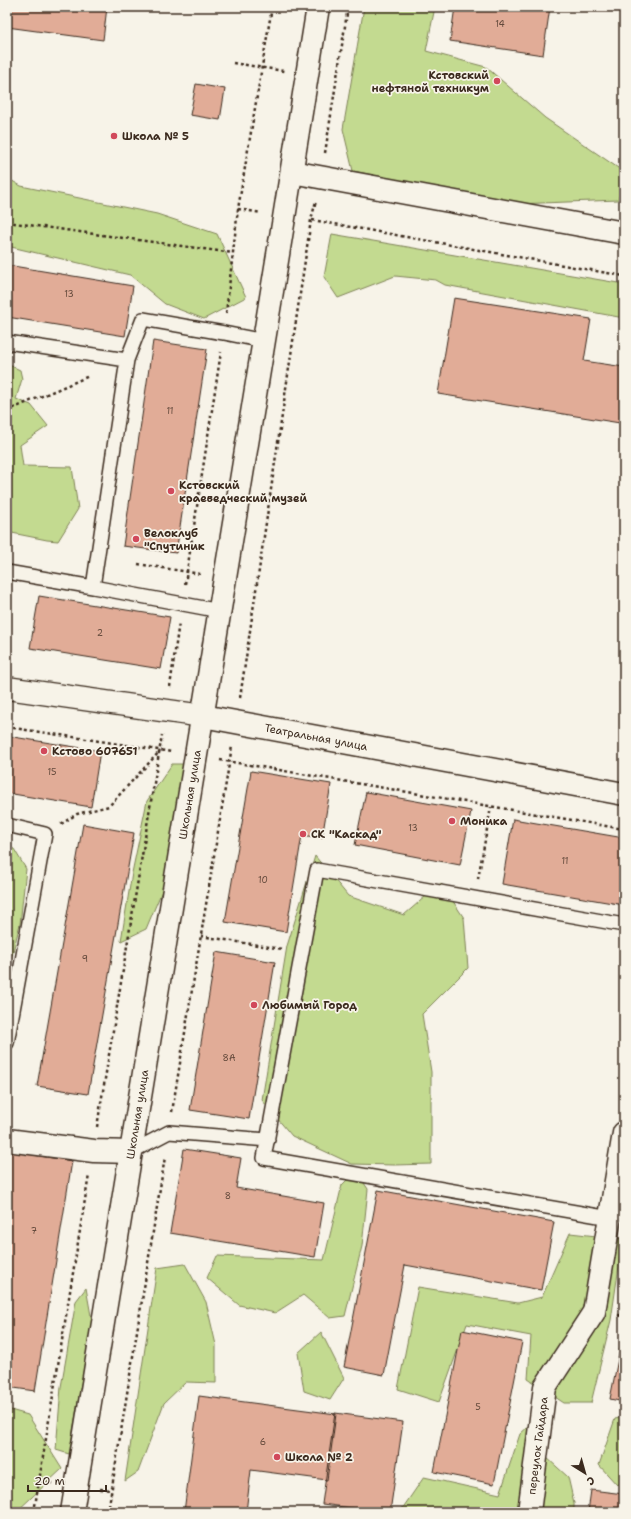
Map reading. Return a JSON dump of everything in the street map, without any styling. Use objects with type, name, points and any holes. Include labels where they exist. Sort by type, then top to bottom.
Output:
[{"type":"street","name":"Школьная улица","points":[[72,1512],[318,7]]},
{"type":"street","points":[[292,172],[624,232]]},
{"type":"street","name":"Театральная улица","points":[[7,688],[203,716],[624,794]]},
{"type":"street","name":"переулок Гайдара","points":[[529,1512],[545,1386],[594,1312],[624,1133]]},
{"type":"street","points":[[7,1140],[94,1151],[131,1152]]},
{"type":"lane","points":[[93,587],[127,360],[143,319],[224,332],[264,341]]},
{"type":"lane","points":[[7,342],[127,360]]},
{"type":"lane","points":[[7,572],[220,611]]},
{"type":"lane","points":[[7,825],[45,834],[7,1043]]},
{"type":"lane","points":[[610,1218],[264,1158],[317,870],[624,925]]},
{"type":"lane","points":[[131,1152],[169,1132],[268,1140]]},
{"type":"path","points":[[34,1512],[160,750],[181,604],[224,332],[238,208],[272,7]]},
{"type":"path","points":[[108,1512],[236,723],[311,220],[321,177],[348,7]]},
{"type":"path","points":[[233,63],[307,76]]},
{"type":"path","points":[[311,220],[624,276]]},
{"type":"path","points":[[7,222],[234,253]]},
{"type":"path","points":[[7,411],[92,375]]},
{"type":"path","points":[[138,564],[257,583]]},
{"type":"path","points":[[7,727],[160,750],[624,829]]},
{"type":"path","points":[[45,834],[77,814],[109,806],[160,750]]},
{"type":"path","points":[[475,898],[491,807]]},
{"type":"path","points":[[201,936],[302,952]]},
{"type":"path","points":[[39,1482],[56,1484]]},
{"type":"green space","points":[[364,7],[435,7],[426,51],[486,67],[545,118],[624,172],[624,181],[618,200],[516,204],[353,171],[343,129]]},
{"type":"green space","points":[[7,178],[21,186],[157,214],[217,234],[246,297],[204,319],[165,304],[130,275],[7,246]]},
{"type":"green space","points":[[332,234],[624,284],[624,318],[445,285],[436,280],[395,276],[338,298],[324,277]]},
{"type":"green space","points":[[7,364],[20,370],[22,379],[16,399],[31,405],[48,426],[20,445],[23,466],[72,467],[78,509],[58,541],[7,532]]},
{"type":"green space","points":[[172,764],[184,764],[164,886],[146,929],[121,941],[132,873],[147,801]]},
{"type":"green space","points":[[7,847],[14,849],[26,869],[20,924],[7,975]]},
{"type":"green space","points":[[315,856],[348,896],[404,915],[441,883],[464,918],[468,968],[422,1014],[431,1072],[431,1164],[352,1164],[292,1136],[262,1100],[287,946]]},
{"type":"green space","points":[[356,1171],[368,1189],[362,1246],[345,1316],[330,1318],[303,1295],[275,1313],[239,1305],[207,1278],[217,1256],[324,1260],[342,1185]]},
{"type":"green space","points":[[570,1233],[623,1239],[611,1320],[591,1403],[564,1403],[528,1379],[531,1336],[467,1324],[439,1402],[398,1389],[418,1287],[518,1303],[542,1297]]},
{"type":"green space","points":[[185,1264],[206,1302],[216,1345],[216,1383],[186,1382],[164,1403],[138,1472],[125,1481],[157,1268]]},
{"type":"green space","points":[[86,1288],[92,1321],[69,1454],[56,1450],[61,1387],[76,1301]]},
{"type":"green space","points":[[321,1332],[344,1378],[330,1400],[304,1391],[298,1353]]},
{"type":"green space","points":[[7,1409],[28,1415],[62,1469],[16,1512],[7,1512]]},
{"type":"green space","points":[[624,1417],[624,1482],[617,1485],[599,1465],[615,1419]]},
{"type":"green space","points":[[530,1425],[546,1457],[568,1477],[574,1503],[574,1512],[400,1512],[424,1477],[500,1494],[520,1434]]},
{"type":"building","points":[[7,7],[107,7],[103,40],[7,27]]},
{"type":"building","points":[[455,7],[550,7],[543,55],[450,41]]},
{"type":"building","points":[[196,84],[225,89],[220,120],[190,115]]},
{"type":"building","points":[[7,265],[133,286],[125,336],[7,317]]},
{"type":"building","points":[[454,298],[591,319],[584,361],[624,367],[624,400],[620,423],[438,394]]},
{"type":"building","points":[[153,341],[207,349],[176,553],[123,546]]},
{"type":"building","points":[[39,596],[170,617],[161,669],[30,648]]},
{"type":"building","points":[[7,736],[100,751],[91,807],[7,793]]},
{"type":"building","points":[[251,771],[331,784],[322,838],[302,835],[286,932],[225,922]]},
{"type":"building","points":[[366,792],[471,811],[460,865],[355,845]]},
{"type":"building","points":[[513,819],[624,838],[624,905],[502,884]]},
{"type":"building","points":[[83,824],[134,833],[88,1094],[37,1086]]},
{"type":"building","points":[[216,952],[275,962],[249,1119],[190,1110]]},
{"type":"building","points":[[184,1149],[241,1158],[236,1188],[324,1203],[315,1257],[170,1233]]},
{"type":"building","points":[[7,1151],[72,1161],[35,1391],[7,1387]]},
{"type":"building","points":[[378,1190],[554,1222],[541,1290],[405,1265],[384,1375],[344,1367]]},
{"type":"building","points":[[462,1330],[522,1342],[494,1484],[434,1472]]},
{"type":"building","points":[[620,1349],[624,1350],[624,1402],[610,1399]]},
{"type":"building","points":[[199,1396],[336,1414],[327,1480],[251,1470],[246,1512],[184,1512]]},
{"type":"building","points":[[335,1413],[403,1422],[390,1512],[322,1504]]},
{"type":"building","points":[[591,1490],[624,1494],[624,1512],[588,1512]]},
{"type":"place","name":"Кстовский нефтяной техникум","points":[[497,81]]},
{"type":"place","name":"Школа № 5","points":[[114,136]]},
{"type":"place","name":"Кстовский краеведческий музей","points":[[171,491]]},
{"type":"place","name":"Велоклуб \"Спутиник","points":[[136,539]]},
{"type":"place","name":"Кстово 607651","points":[[44,751]]},
{"type":"place","name":"Моника","points":[[452,821]]},
{"type":"place","name":"СК \"Каскад\"","points":[[303,834]]},
{"type":"place","name":"Любимый Город","points":[[254,1005]]},
{"type":"place","name":"Школа № 2","points":[[277,1457]]}]
